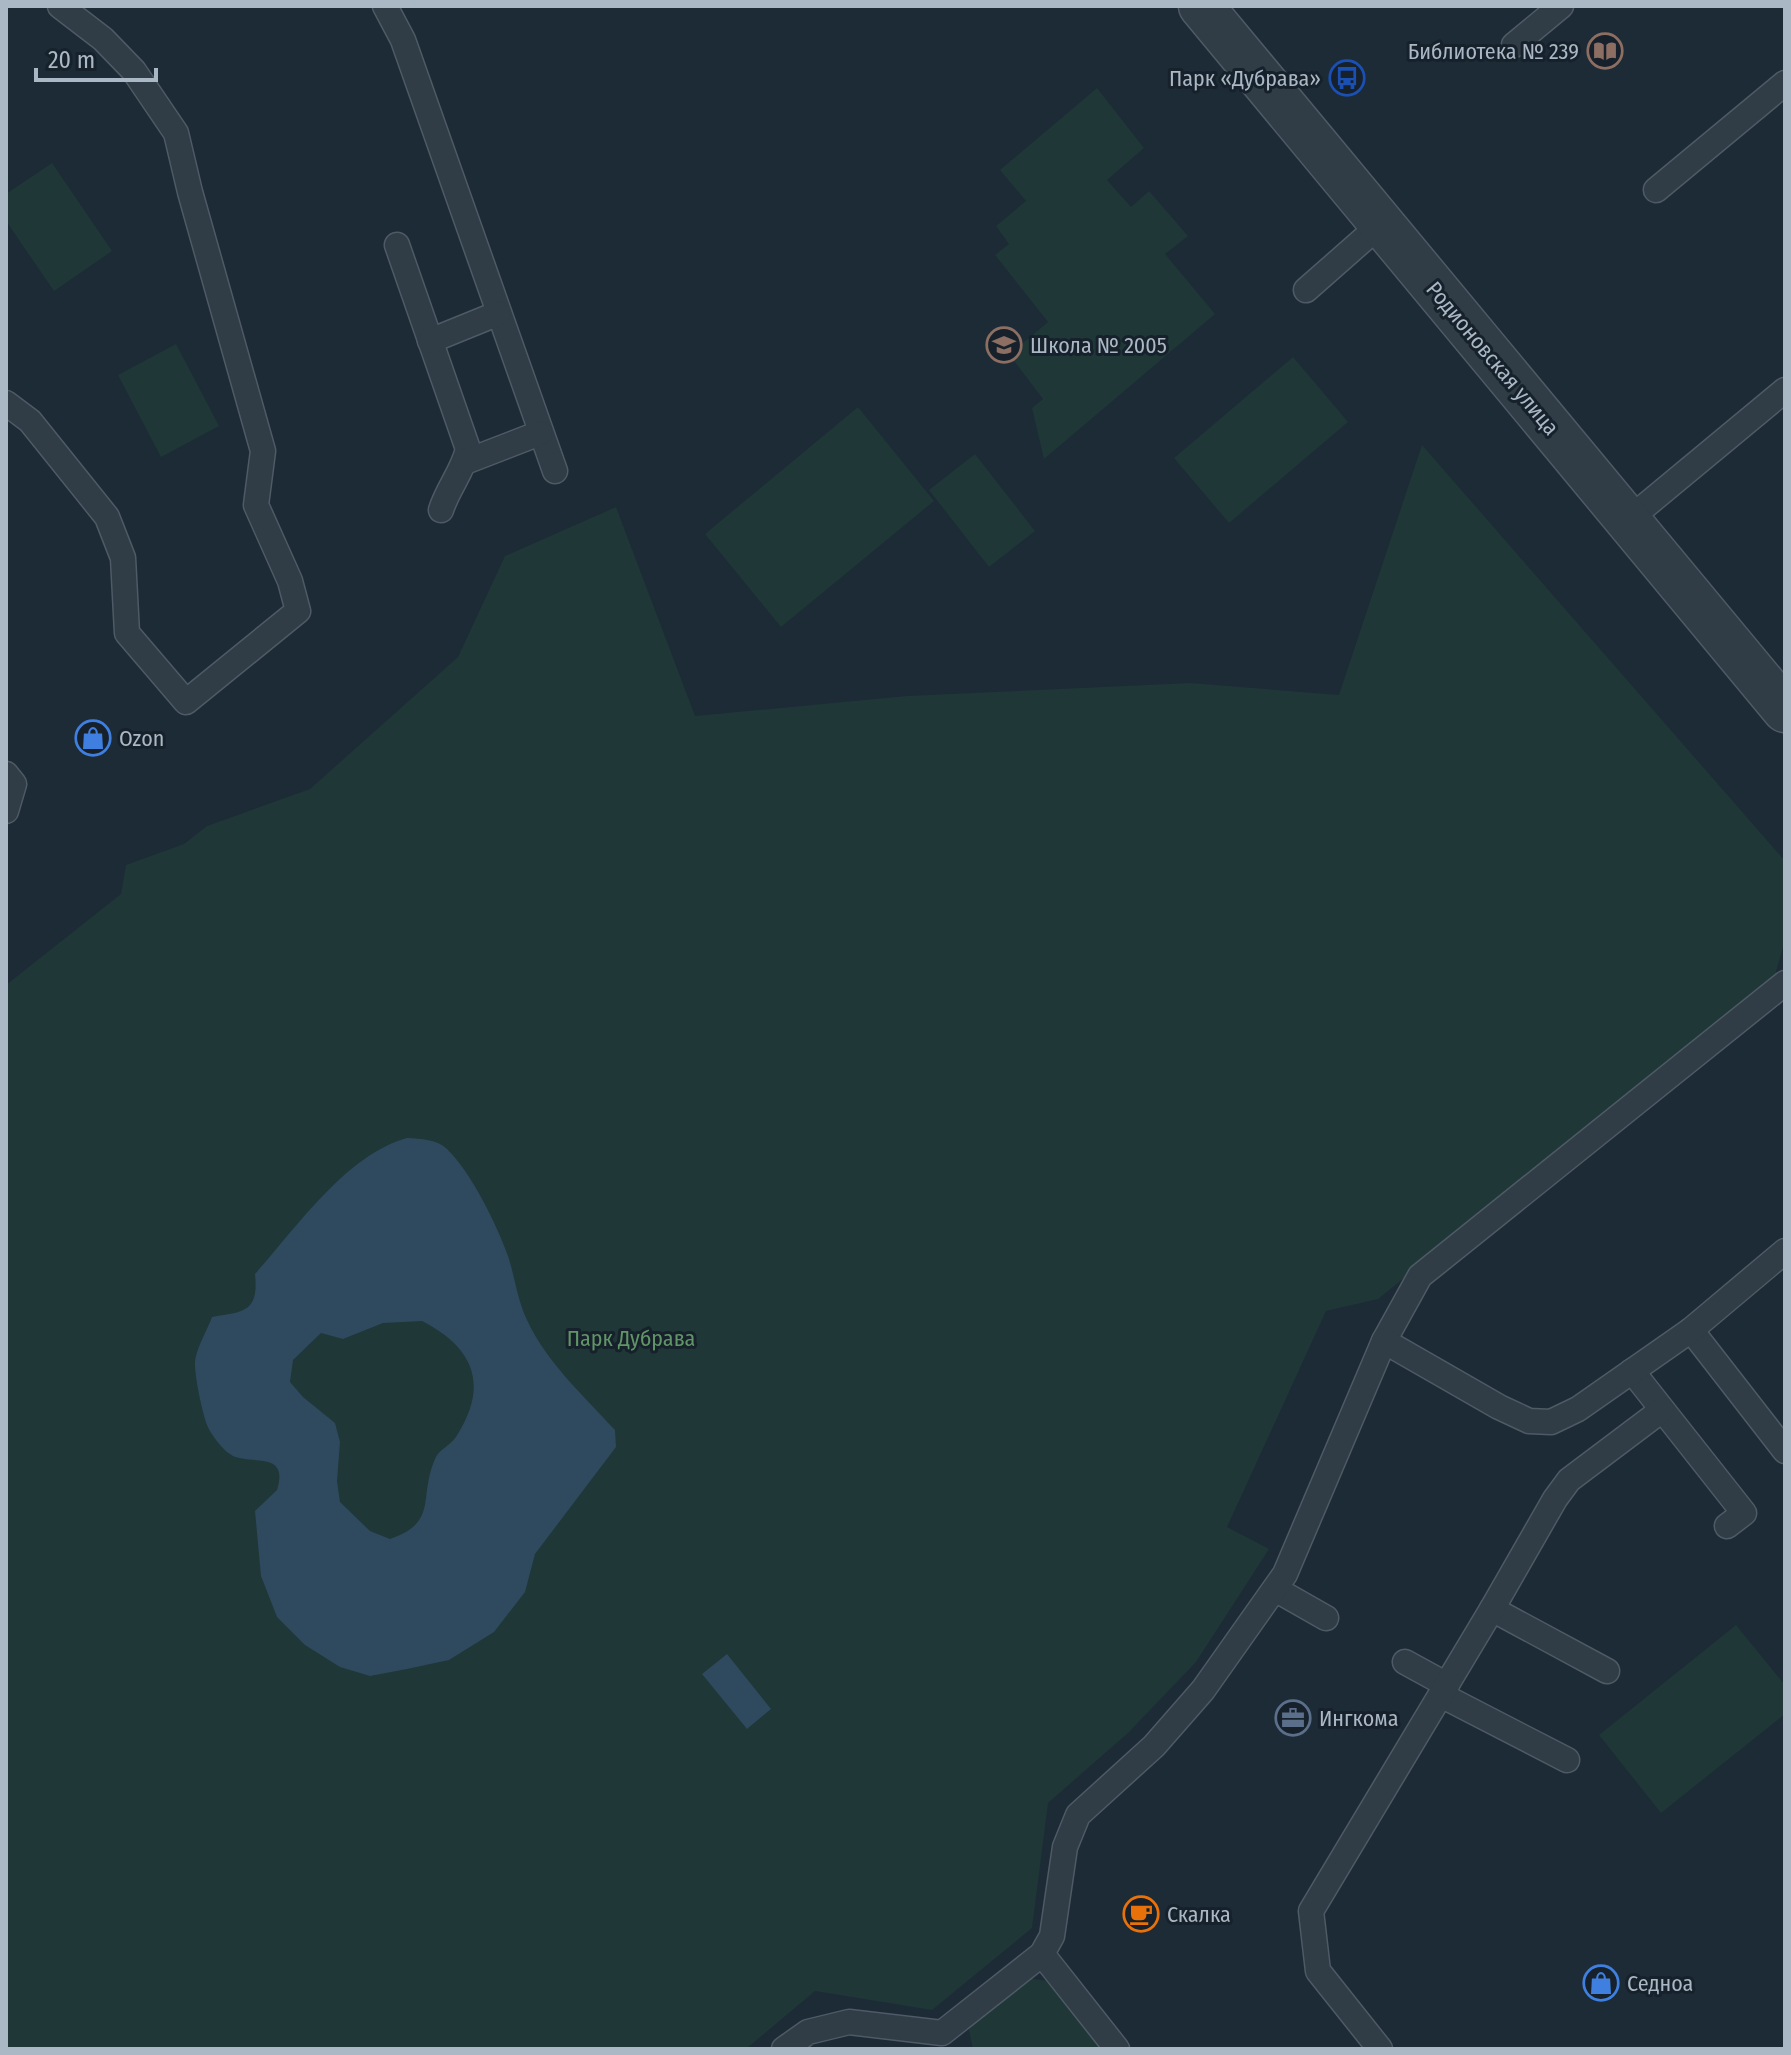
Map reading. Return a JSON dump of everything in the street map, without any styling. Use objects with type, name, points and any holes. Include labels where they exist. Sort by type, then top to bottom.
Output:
[{"type":"street","name":"Родионовская улица","points":[[1201,6],[1785,710]]},
{"type":"lane","points":[[6,403],[30,421],[107,517],[123,558],[127,633],[186,702],[298,611],[290,581],[256,505],[263,451],[176,133],[134,71],[103,39],[60,6]]},
{"type":"lane","points":[[385,6],[403,40],[555,471]]},
{"type":"lane","points":[[1514,45],[1561,6]]},
{"type":"lane","points":[[1656,190],[1785,83]]},
{"type":"lane","points":[[1306,290],[1381,224]]},
{"type":"lane","points":[[397,245],[468,449],[465,462],[447,491],[441,510]]},
{"type":"lane","points":[[430,341],[499,313]]},
{"type":"lane","points":[[1627,521],[1785,390]]},
{"type":"lane","points":[[465,462],[540,433]]},
{"type":"lane","points":[[6,774],[14,784],[6,811]]},
{"type":"lane","points":[[784,2049],[808,2032],[849,2022],[949,2041],[1042,1954],[1052,1936],[1065,1847],[1078,1815],[1164,1735],[1203,1690],[1285,1574],[1384,1341],[1420,1276],[1785,983]]},
{"type":"lane","points":[[1384,1341],[1499,1407],[1529,1421],[1551,1422],[1578,1409],[1691,1330],[1785,1251]]},
{"type":"lane","points":[[1691,1330],[1785,1451]]},
{"type":"lane","points":[[1632,1371],[1744,1513],[1727,1526]]},
{"type":"lane","points":[[1380,2049],[1318,1971],[1311,1911],[1555,1499],[1569,1480],[1662,1410]]},
{"type":"lane","points":[[1275,1589],[1326,1618]]},
{"type":"lane","points":[[1492,1609],[1607,1671]]},
{"type":"lane","points":[[1405,1662],[1444,1690],[1567,1760]]},
{"type":"lane","points":[[1042,1954],[1117,2049]]},
{"type":"green space","points":[[1097,88],[1144,148],[1107,180],[1131,207],[1149,191],[1188,236],[1165,254],[1215,314],[1044,459],[1032,408],[1043,399],[1014,361],[1017,348],[1048,322],[995,255],[1009,244],[996,226],[1026,201],[1000,170]]},
{"type":"green space","points":[[52,163],[112,251],[54,291],[6,221],[6,194]]},
{"type":"green space","points":[[176,344],[219,426],[161,457],[118,375]]},
{"type":"green space","points":[[1293,357],[1348,422],[1229,523],[1174,458]]},
{"type":"green space","points":[[858,407],[934,501],[781,627],[705,534]]},
{"type":"green space","name":"Парк Дубрава","points":[[1422,445],[1785,861],[1785,940],[1773,982],[1378,1299],[1326,1311],[1227,1527],[1269,1549],[1196,1662],[1128,1733],[1048,1803],[1032,1928],[932,2010],[815,1991],[746,2049],[6,2049],[6,985],[121,894],[126,865],[184,844],[207,826],[310,789],[458,657],[505,556],[616,507],[695,716],[907,696],[1190,683],[1339,695]]},
{"type":"green space","points":[[975,454],[1035,531],[989,567],[929,490]]},
{"type":"green space","points":[[1736,1625],[1785,1685],[1785,1714],[1661,1813],[1599,1735]]},
{"type":"green space","points":[[1028,1978],[1048,1981],[1103,2049],[973,2049],[968,2026]]},
{"type":"water","points":[[407,1138],[428,1140],[443,1146],[456,1159],[497,1229],[508,1256],[518,1296],[535,1336],[567,1378],[615,1430],[616,1447],[535,1554],[525,1592],[494,1632],[449,1660],[370,1676],[340,1667],[305,1645],[277,1617],[261,1576],[255,1511],[277,1490],[278,1468],[265,1461],[237,1458],[217,1441],[205,1419],[195,1364],[212,1317],[247,1308],[254,1296],[255,1274],[288,1235],[343,1176],[385,1147]],"holes":[[[422,1321],[440,1332],[465,1356],[474,1385],[472,1401],[456,1437],[435,1459],[421,1516],[415,1525],[390,1539],[370,1531],[340,1502],[337,1481],[340,1442],[335,1423],[290,1382],[293,1360],[321,1333],[343,1339],[383,1323]]]},
{"type":"water","points":[[727,1654],[771,1709],[747,1729],[702,1674]]},
{"type":"place","name":"Библиотека № 239","points":[[1605,51]]},
{"type":"place","name":"Парк «Дубрава»","points":[[1347,78]]},
{"type":"place","name":"Школа № 2005","points":[[1004,345]]},
{"type":"place","name":"Ozon","points":[[93,738]]},
{"type":"place","name":"Ингкома","points":[[1293,1718]]},
{"type":"place","name":"Скалка","points":[[1141,1914]]},
{"type":"place","name":"Седноа","points":[[1601,1983]]}]
